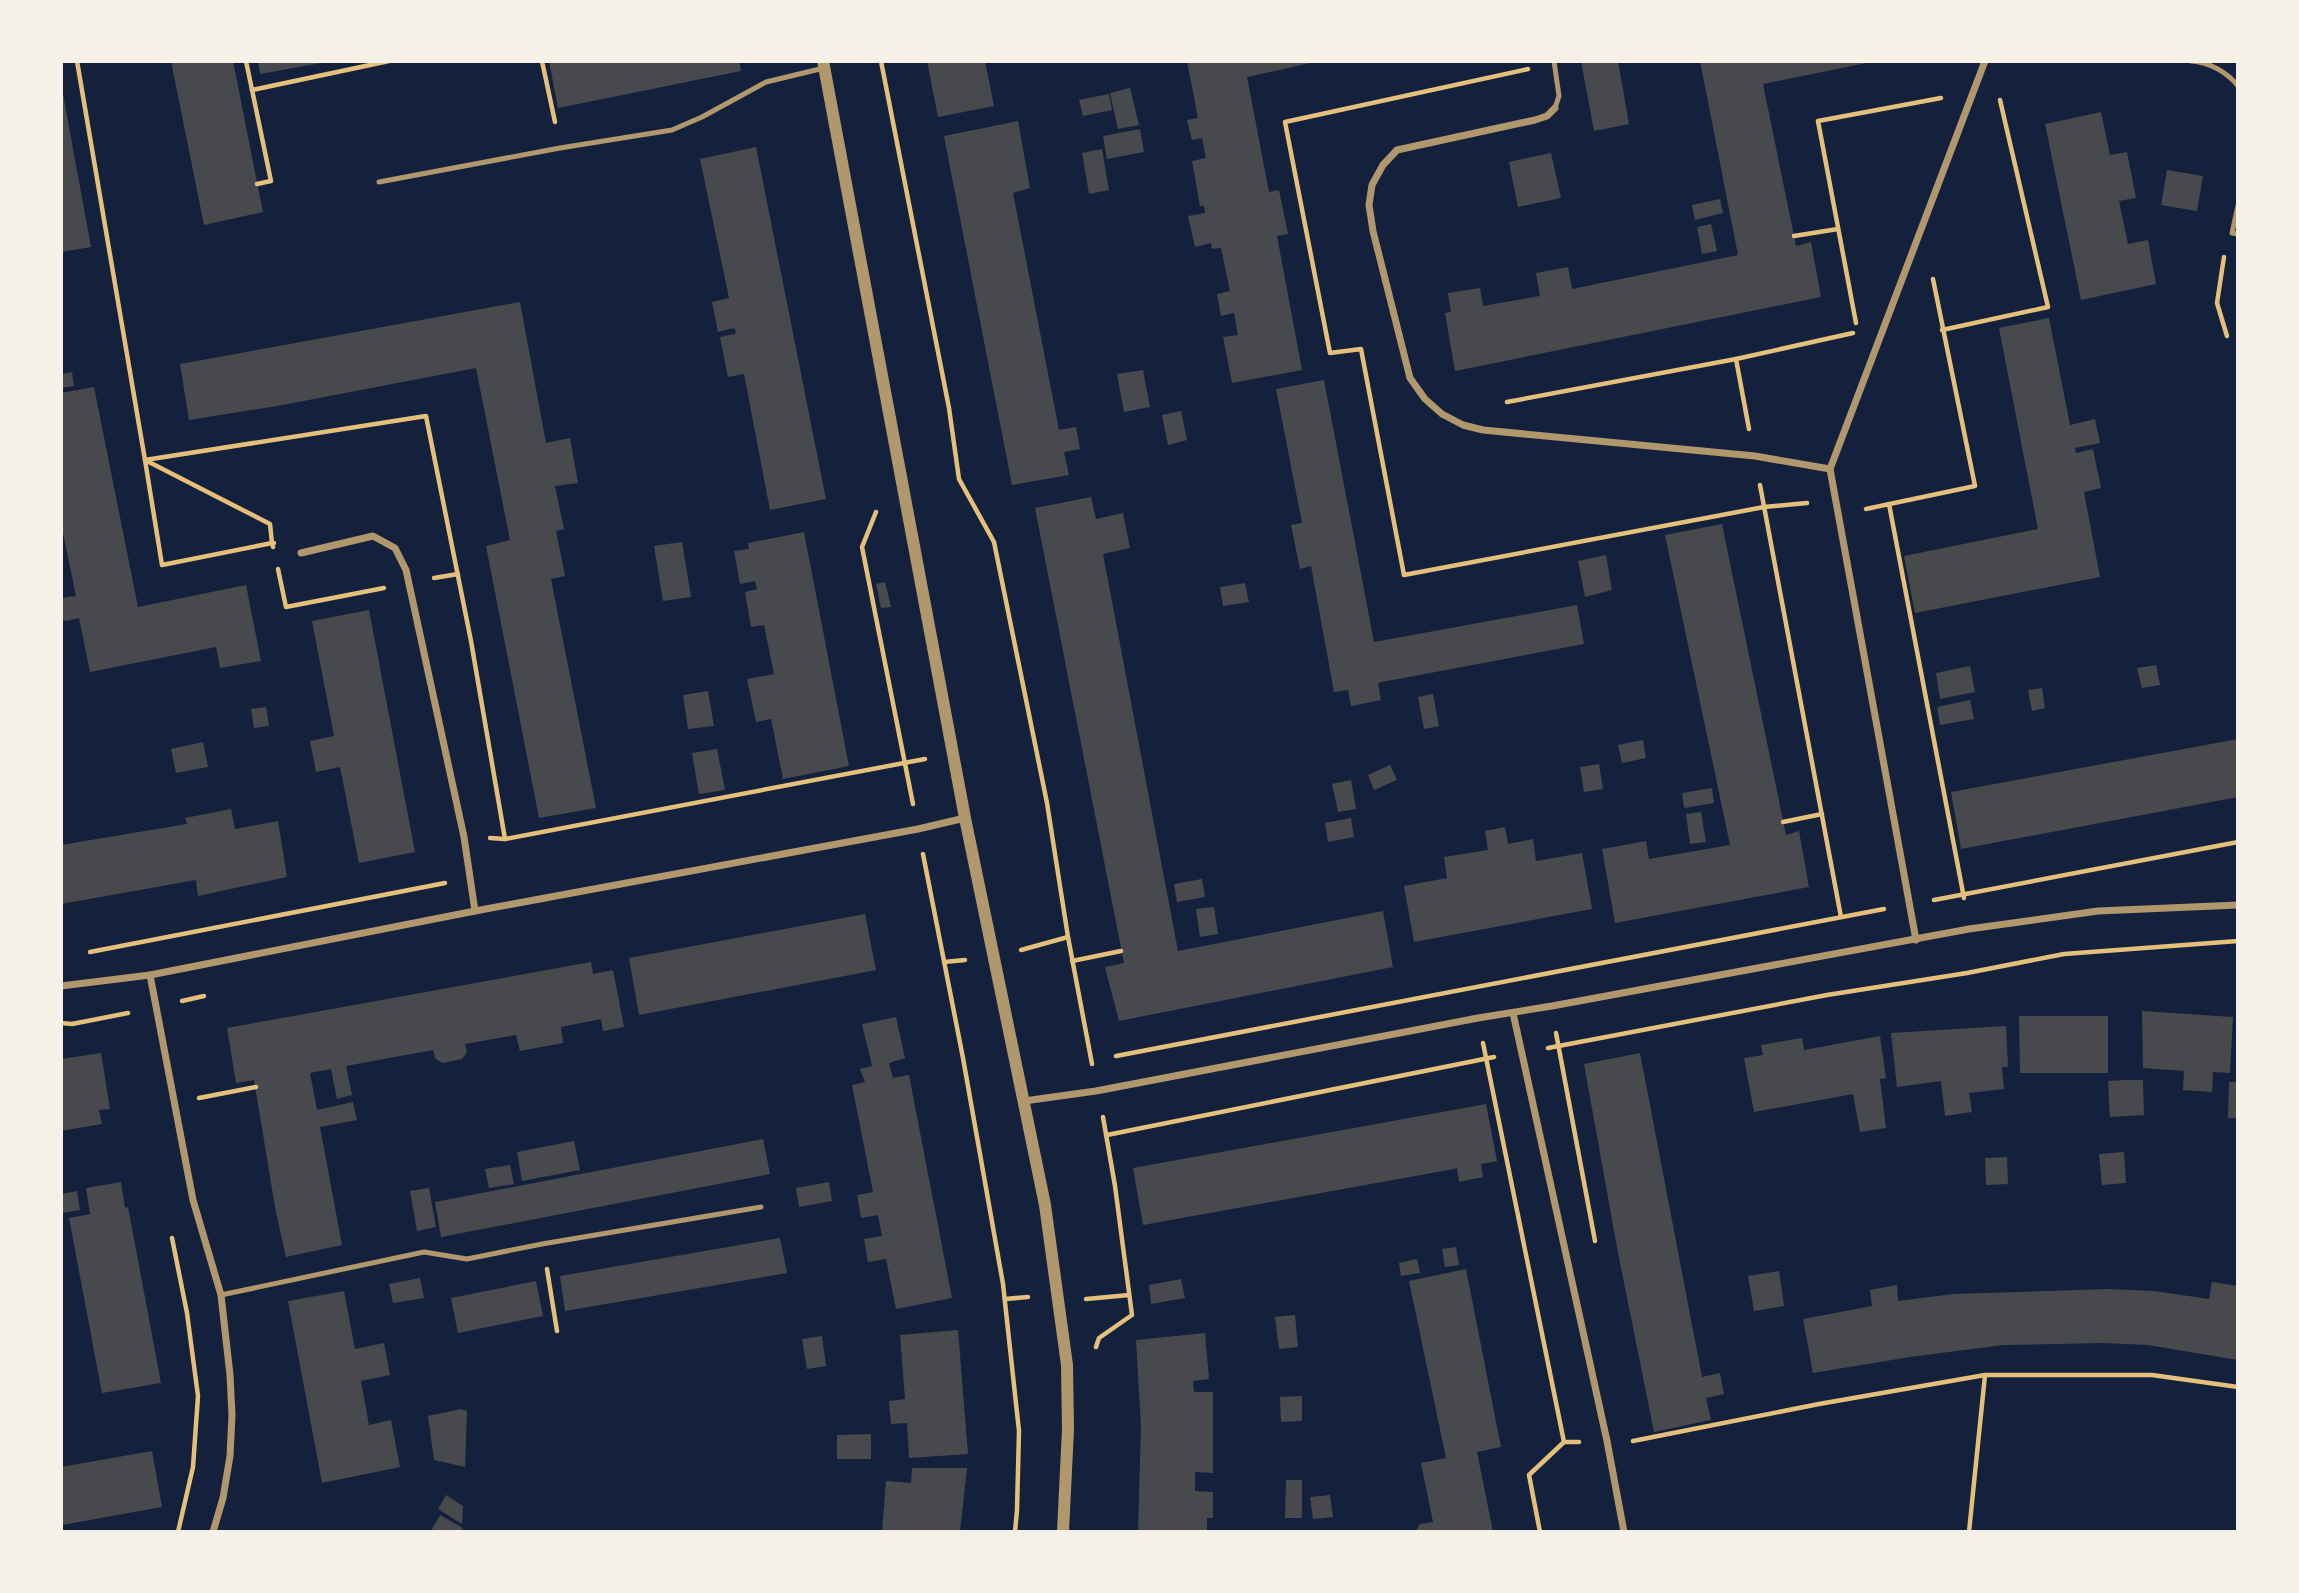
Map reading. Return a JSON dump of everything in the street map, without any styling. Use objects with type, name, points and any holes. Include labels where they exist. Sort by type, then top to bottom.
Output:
[{"type":"street","points":[[1916,940],[1830,469],[1985,61]]},
{"type":"street","points":[[824,65],[965,818],[1045,1205],[1067,1365],[1069,1429],[1063,1532]]},
{"type":"street","points":[[1555,108],[1547,116],[1535,120],[1397,150],[1383,165],[1372,185],[1369,205],[1373,231],[1410,378],[1424,399],[1452,420],[1483,430],[1755,456],[1830,469]]},
{"type":"street","points":[[301,553],[373,536],[396,548],[409,583],[464,838],[475,911]]},
{"type":"street","points":[[61,986],[150,975],[965,818]]},
{"type":"street","points":[[1024,1101],[1096,1091],[1969,929],[2098,911],[2238,905]]},
{"type":"street","points":[[150,975],[193,1200],[221,1295],[230,1374],[230,1456],[223,1498],[213,1532]]},
{"type":"street","points":[[1513,1013],[1607,1441],[1624,1532]]},
{"type":"lane","points":[[2191,61],[2204,61],[2231,78],[2238,86]]},
{"type":"lane","points":[[1554,62],[1559,96],[1555,108]]},
{"type":"lane","points":[[379,182],[672,130],[766,82],[824,65]]},
{"type":"lane","points":[[2235,233],[2238,206]]},
{"type":"lane","points":[[221,1295],[424,1252],[467,1259],[761,1207]]},
{"type":"path","points":[[76,61],[162,565],[272,543],[301,553]]},
{"type":"path","points":[[246,61],[271,181],[257,184]]},
{"type":"path","points":[[354,61],[356,68]]},
{"type":"path","points":[[252,90],[389,61]]},
{"type":"path","points":[[542,61],[560,148]]},
{"type":"path","points":[[881,61],[949,408],[959,479],[994,542],[1047,803],[1072,961],[1096,1091],[1107,1135],[1132,1315],[1099,1338],[1094,1352]]},
{"type":"path","points":[[1554,62],[1285,122],[1329,353],[1361,349],[1404,575],[1764,507],[1804,502],[1840,514],[1975,486],[1933,276]]},
{"type":"path","points":[[1942,330],[2048,307],[1997,87]]},
{"type":"path","points":[[1794,236],[1838,229]]},
{"type":"path","points":[[2227,337],[2217,303],[2222,264],[2235,233]]},
{"type":"path","points":[[1495,404],[1736,359]]},
{"type":"path","points":[[145,460],[270,524],[275,556]]},
{"type":"path","points":[[1889,504],[1969,929]]},
{"type":"path","points":[[877,509],[862,547],[906,762],[1003,1284],[1019,1431],[1015,1532]]},
{"type":"path","points":[[278,569],[286,607],[458,574]]},
{"type":"path","points":[[464,838],[505,839],[954,755]]},
{"type":"path","points":[[1783,822],[1822,814]]},
{"type":"path","points":[[1091,1060],[2238,842]]},
{"type":"path","points":[[79,954],[470,879]]},
{"type":"path","points":[[1107,1135],[1522,1051],[1559,1047],[1827,995],[1967,973],[2064,954],[2238,941]]},
{"type":"path","points":[[1072,961],[1121,951]]},
{"type":"path","points":[[1547,973],[1597,1251]]},
{"type":"path","points":[[1473,987],[1564,1443]]},
{"type":"path","points":[[61,1023],[72,1024],[156,1007]]},
{"type":"path","points":[[128,1013],[130,1026]]},
{"type":"path","points":[[174,1103],[256,1087]]},
{"type":"path","points":[[171,1231],[187,1313],[198,1396],[192,1467],[178,1532]]},
{"type":"path","points":[[542,1244],[557,1331]]},
{"type":"path","points":[[1629,1428],[1632,1442],[1819,1404],[1985,1375],[2152,1375],[2238,1387]]},
{"type":"path","points":[[1969,1532],[1985,1375]]},
{"type":"path","points":[[1541,1532],[1529,1475],[1564,1443],[1607,1441]]},
{"type":"building","points":[[171,61],[233,61],[263,212],[204,225]]},
{"type":"building","points":[[258,61],[321,61],[321,63],[260,74]]},
{"type":"building","points":[[549,61],[739,61],[741,71],[558,108]]},
{"type":"building","points":[[927,61],[985,61],[994,106],[938,117]]},
{"type":"building","points":[[1187,61],[1319,61],[1247,77],[1269,192],[1279,190],[1288,234],[1277,236],[1302,370],[1232,383],[1223,337],[1238,335],[1234,313],[1221,316],[1217,294],[1230,291],[1221,248],[1212,249],[1211,243],[1195,247],[1188,216],[1205,213],[1204,206],[1200,206],[1192,161],[1206,158],[1202,138],[1192,140],[1187,120],[1198,118]]},
{"type":"building","points":[[1581,61],[1618,61],[1629,124],[1594,131]]},
{"type":"building","points":[[1700,61],[1876,61],[1763,84],[1796,246],[1811,242],[1821,297],[1455,371],[1445,313],[1451,312],[1448,293],[1480,288],[1483,306],[1540,296],[1536,273],[1568,267],[1572,289],[1738,255]]},
{"type":"building","points":[[1130,88],[1139,125],[1118,129],[1110,93]]},
{"type":"building","points":[[63,94],[91,247],[61,252],[61,95]]},
{"type":"building","points":[[1109,94],[1112,110],[1083,116],[1079,100]]},
{"type":"building","points":[[2101,112],[2110,155],[2127,152],[2136,198],[2119,201],[2128,244],[2148,240],[2156,284],[2081,300],[2045,124]]},
{"type":"building","points":[[1018,121],[1030,188],[1013,193],[1059,430],[1076,427],[1080,449],[1064,452],[1069,475],[1012,485],[944,136]]},
{"type":"building","points":[[1140,129],[1144,152],[1107,159],[1103,136]]},
{"type":"building","points":[[756,147],[826,499],[770,510],[744,374],[728,377],[720,337],[736,332],[734,328],[718,332],[712,302],[729,298],[700,159]]},
{"type":"building","points":[[1102,149],[1109,190],[1089,194],[1082,153]]},
{"type":"building","points":[[1551,153],[1561,198],[1518,207],[1509,162]]},
{"type":"building","points":[[2167,170],[2203,176],[2197,211],[2161,205]]},
{"type":"building","points":[[1720,199],[1723,213],[1695,220],[1692,205]]},
{"type":"building","points":[[1711,224],[1717,251],[1702,254],[1697,227]]},
{"type":"building","points":[[520,302],[546,443],[570,438],[578,483],[555,486],[564,529],[556,531],[565,576],[551,579],[596,808],[539,818],[486,546],[510,540],[476,368],[189,420],[180,364]]},
{"type":"building","points":[[2049,318],[2070,425],[2095,419],[2100,443],[2075,448],[2076,453],[2093,449],[2101,488],[2084,492],[2100,577],[1915,613],[1904,556],[2038,529],[1999,328]]},
{"type":"building","points":[[1143,370],[1150,407],[1124,412],[1117,374]]},
{"type":"building","points":[[72,372],[74,386],[61,388],[61,374]]},
{"type":"building","points":[[1324,380],[1374,642],[1577,605],[1584,644],[1378,683],[1381,700],[1351,706],[1348,690],[1334,692],[1311,566],[1300,569],[1291,525],[1302,523],[1276,389]]},
{"type":"building","points":[[94,387],[138,607],[246,585],[261,661],[220,668],[216,647],[90,672],[79,618],[66,621],[61,619],[61,598],[76,596],[61,523],[61,393]]},
{"type":"building","points":[[1181,411],[1187,440],[1168,445],[1162,415]]},
{"type":"building","points":[[1091,497],[1096,519],[1123,513],[1130,548],[1103,554],[1178,951],[1383,911],[1393,967],[1119,1021],[1105,967],[1124,963],[1035,508]]},
{"type":"building","points":[[1722,524],[1786,835],[1799,831],[1809,887],[1615,923],[1602,849],[1646,841],[1649,859],[1730,845],[1665,535]]},
{"type":"building","points":[[804,532],[849,766],[783,779],[771,719],[756,722],[747,679],[774,674],[764,625],[751,627],[745,592],[757,589],[755,581],[740,584],[734,551],[749,549],[748,543]]},
{"type":"building","points":[[682,542],[691,597],[663,601],[654,546]]},
{"type":"building","points":[[1606,555],[1612,590],[1585,597],[1578,561]]},
{"type":"building","points":[[885,582],[891,607],[881,608],[876,584]]},
{"type":"building","points":[[1245,583],[1249,602],[1223,606],[1220,587]]},
{"type":"building","points":[[369,610],[415,852],[359,863],[340,767],[316,772],[310,741],[334,736],[312,621]]},
{"type":"building","points":[[2156,665],[2160,685],[2142,688],[2137,668]]},
{"type":"building","points":[[1970,666],[1975,692],[1940,699],[1936,673]]},
{"type":"building","points":[[2042,688],[2045,708],[2032,711],[2028,690]]},
{"type":"building","points":[[708,691],[714,726],[688,729],[683,695]]},
{"type":"building","points":[[1433,694],[1439,726],[1424,729],[1418,697]]},
{"type":"building","points":[[1970,700],[1974,719],[1940,725],[1937,707]]},
{"type":"building","points":[[266,707],[269,726],[254,728],[251,709]]},
{"type":"building","points":[[2238,739],[2238,797],[1961,849],[1951,792]]},
{"type":"building","points":[[1643,740],[1646,758],[1622,763],[1618,745]]},
{"type":"building","points":[[203,742],[208,767],[176,773],[171,749]]},
{"type":"building","points":[[717,749],[725,790],[699,794],[692,753]]},
{"type":"building","points":[[1599,764],[1603,789],[1584,792],[1580,767]]},
{"type":"building","points":[[1390,765],[1397,780],[1374,790],[1368,775]]},
{"type":"building","points":[[1351,780],[1356,809],[1338,812],[1332,784]]},
{"type":"building","points":[[1712,788],[1714,803],[1684,808],[1682,793]]},
{"type":"building","points":[[231,809],[235,829],[278,821],[287,877],[198,896],[196,880],[61,904],[61,845],[187,824],[185,818]]},
{"type":"building","points":[[1701,812],[1706,842],[1690,844],[1686,814]]},
{"type":"building","points":[[1351,818],[1354,837],[1328,842],[1325,823]]},
{"type":"building","points":[[1505,827],[1508,844],[1533,839],[1536,861],[1582,853],[1592,909],[1414,942],[1404,886],[1447,878],[1444,857],[1488,850],[1485,831]]},
{"type":"building","points":[[1202,879],[1205,897],[1177,902],[1174,884]]},
{"type":"building","points":[[1214,907],[1218,934],[1200,937],[1196,909]]},
{"type":"building","points":[[865,914],[876,970],[639,1015],[629,958]]},
{"type":"building","points":[[591,962],[593,974],[613,970],[624,1027],[603,1031],[601,1019],[561,1027],[563,1043],[520,1051],[516,1035],[465,1044],[467,1052],[462,1059],[442,1063],[435,1058],[433,1050],[346,1066],[352,1095],[337,1099],[331,1069],[310,1073],[317,1110],[353,1102],[357,1120],[320,1127],[342,1245],[286,1257],[254,1080],[236,1083],[227,1028]]},
{"type":"building","points":[[2142,1011],[2233,1017],[2230,1073],[2213,1072],[2212,1092],[2183,1090],[2184,1071],[2143,1068]]},
{"type":"building","points":[[2019,1016],[2108,1016],[2108,1073],[2020,1073]]},
{"type":"building","points":[[896,1017],[905,1058],[889,1063],[893,1078],[909,1075],[952,1298],[896,1309],[886,1259],[868,1262],[864,1239],[882,1236],[878,1215],[861,1218],[857,1195],[873,1192],[852,1085],[865,1082],[860,1069],[872,1066],[862,1024]]},
{"type":"building","points":[[2006,1026],[2008,1067],[2002,1067],[2004,1089],[1969,1093],[1972,1112],[1945,1116],[1941,1081],[1897,1087],[1891,1033]]},
{"type":"building","points":[[1880,1036],[1886,1078],[1880,1079],[1886,1128],[1860,1132],[1853,1094],[1754,1112],[1744,1058],[1763,1055],[1761,1045],[1802,1038],[1804,1050]]},
{"type":"building","points":[[101,1053],[110,1109],[99,1110],[102,1124],[61,1131],[61,1059]]},
{"type":"building","points":[[1640,1053],[1702,1377],[1720,1373],[1724,1394],[1706,1398],[1711,1420],[1654,1432],[1584,1064]]},
{"type":"building","points":[[2143,1080],[2144,1115],[2110,1117],[2108,1081]]},
{"type":"building","points":[[2229,1082],[2238,1082],[2238,1118],[2228,1118]]},
{"type":"building","points":[[1486,1104],[1497,1161],[1481,1164],[1483,1177],[1459,1182],[1457,1168],[1143,1225],[1133,1168]]},
{"type":"building","points":[[763,1139],[770,1174],[441,1237],[435,1202]]},
{"type":"building","points":[[574,1141],[580,1170],[522,1181],[517,1152]]},
{"type":"building","points":[[2124,1152],[2126,1183],[2102,1185],[2099,1154]]},
{"type":"building","points":[[2007,1157],[2008,1184],[1986,1185],[1985,1158]]},
{"type":"building","points":[[510,1165],[514,1184],[489,1188],[485,1169]]},
{"type":"building","points":[[121,1182],[161,1383],[102,1393],[69,1218],[90,1214],[86,1188]]},
{"type":"building","points":[[829,1182],[832,1201],[799,1207],[796,1188]]},
{"type":"building","points":[[429,1188],[436,1227],[417,1231],[410,1191]]},
{"type":"building","points":[[77,1191],[80,1210],[61,1213],[61,1194]]},
{"type":"building","points":[[780,1238],[787,1273],[565,1311],[560,1276]]},
{"type":"building","points":[[1456,1247],[1459,1265],[1445,1267],[1442,1249]]},
{"type":"building","points":[[1417,1259],[1420,1273],[1401,1276],[1399,1263]]},
{"type":"building","points":[[1466,1269],[1501,1447],[1477,1452],[1493,1532],[1415,1532],[1420,1524],[1433,1522],[1421,1463],[1446,1458],[1409,1281]]},
{"type":"building","points":[[1779,1271],[1784,1306],[1754,1311],[1748,1276]]},
{"type":"building","points":[[420,1278],[424,1298],[393,1303],[389,1284]]},
{"type":"building","points":[[1181,1279],[1185,1298],[1151,1304],[1149,1285]]},
{"type":"building","points":[[536,1281],[543,1316],[458,1333],[451,1298]]},
{"type":"building","points":[[2212,1282],[2238,1286],[2238,1360],[2148,1345],[2003,1345],[1813,1373],[1803,1319],[1872,1306],[1870,1290],[1897,1285],[1898,1301],[1953,1294],[2108,1289],[2154,1291],[2209,1299]]},
{"type":"building","points":[[344,1291],[355,1349],[384,1343],[390,1375],[361,1381],[369,1425],[391,1420],[400,1467],[322,1483],[288,1301]]},
{"type":"building","points":[[1295,1315],[1298,1347],[1279,1349],[1275,1317]]},
{"type":"building","points":[[958,1330],[968,1454],[909,1458],[907,1423],[891,1424],[889,1401],[905,1399],[900,1335]]},
{"type":"building","points":[[1205,1333],[1209,1379],[1193,1381],[1194,1392],[1213,1392],[1213,1473],[1195,1472],[1195,1491],[1213,1492],[1213,1518],[1207,1518],[1207,1532],[1138,1532],[1141,1427],[1136,1340]]},
{"type":"building","points":[[822,1336],[826,1366],[807,1369],[802,1339]]},
{"type":"building","points":[[1302,1396],[1302,1421],[1281,1422],[1280,1397]]},
{"type":"building","points":[[461,1409],[467,1411],[465,1467],[434,1460],[428,1416]]},
{"type":"building","points":[[871,1434],[871,1459],[837,1459],[837,1435]]},
{"type":"building","points":[[152,1451],[162,1507],[62,1525],[61,1467]]},
{"type":"building","points":[[912,1468],[967,1468],[960,1532],[882,1532],[886,1481],[911,1483]]},
{"type":"building","points":[[1286,1480],[1302,1480],[1302,1518],[1285,1518]]},
{"type":"building","points":[[446,1495],[463,1506],[462,1524],[438,1509]]},
{"type":"building","points":[[1330,1495],[1333,1517],[1313,1519],[1310,1497]]},
{"type":"building","points":[[440,1515],[463,1528],[460,1532],[436,1532],[432,1529]]}]
